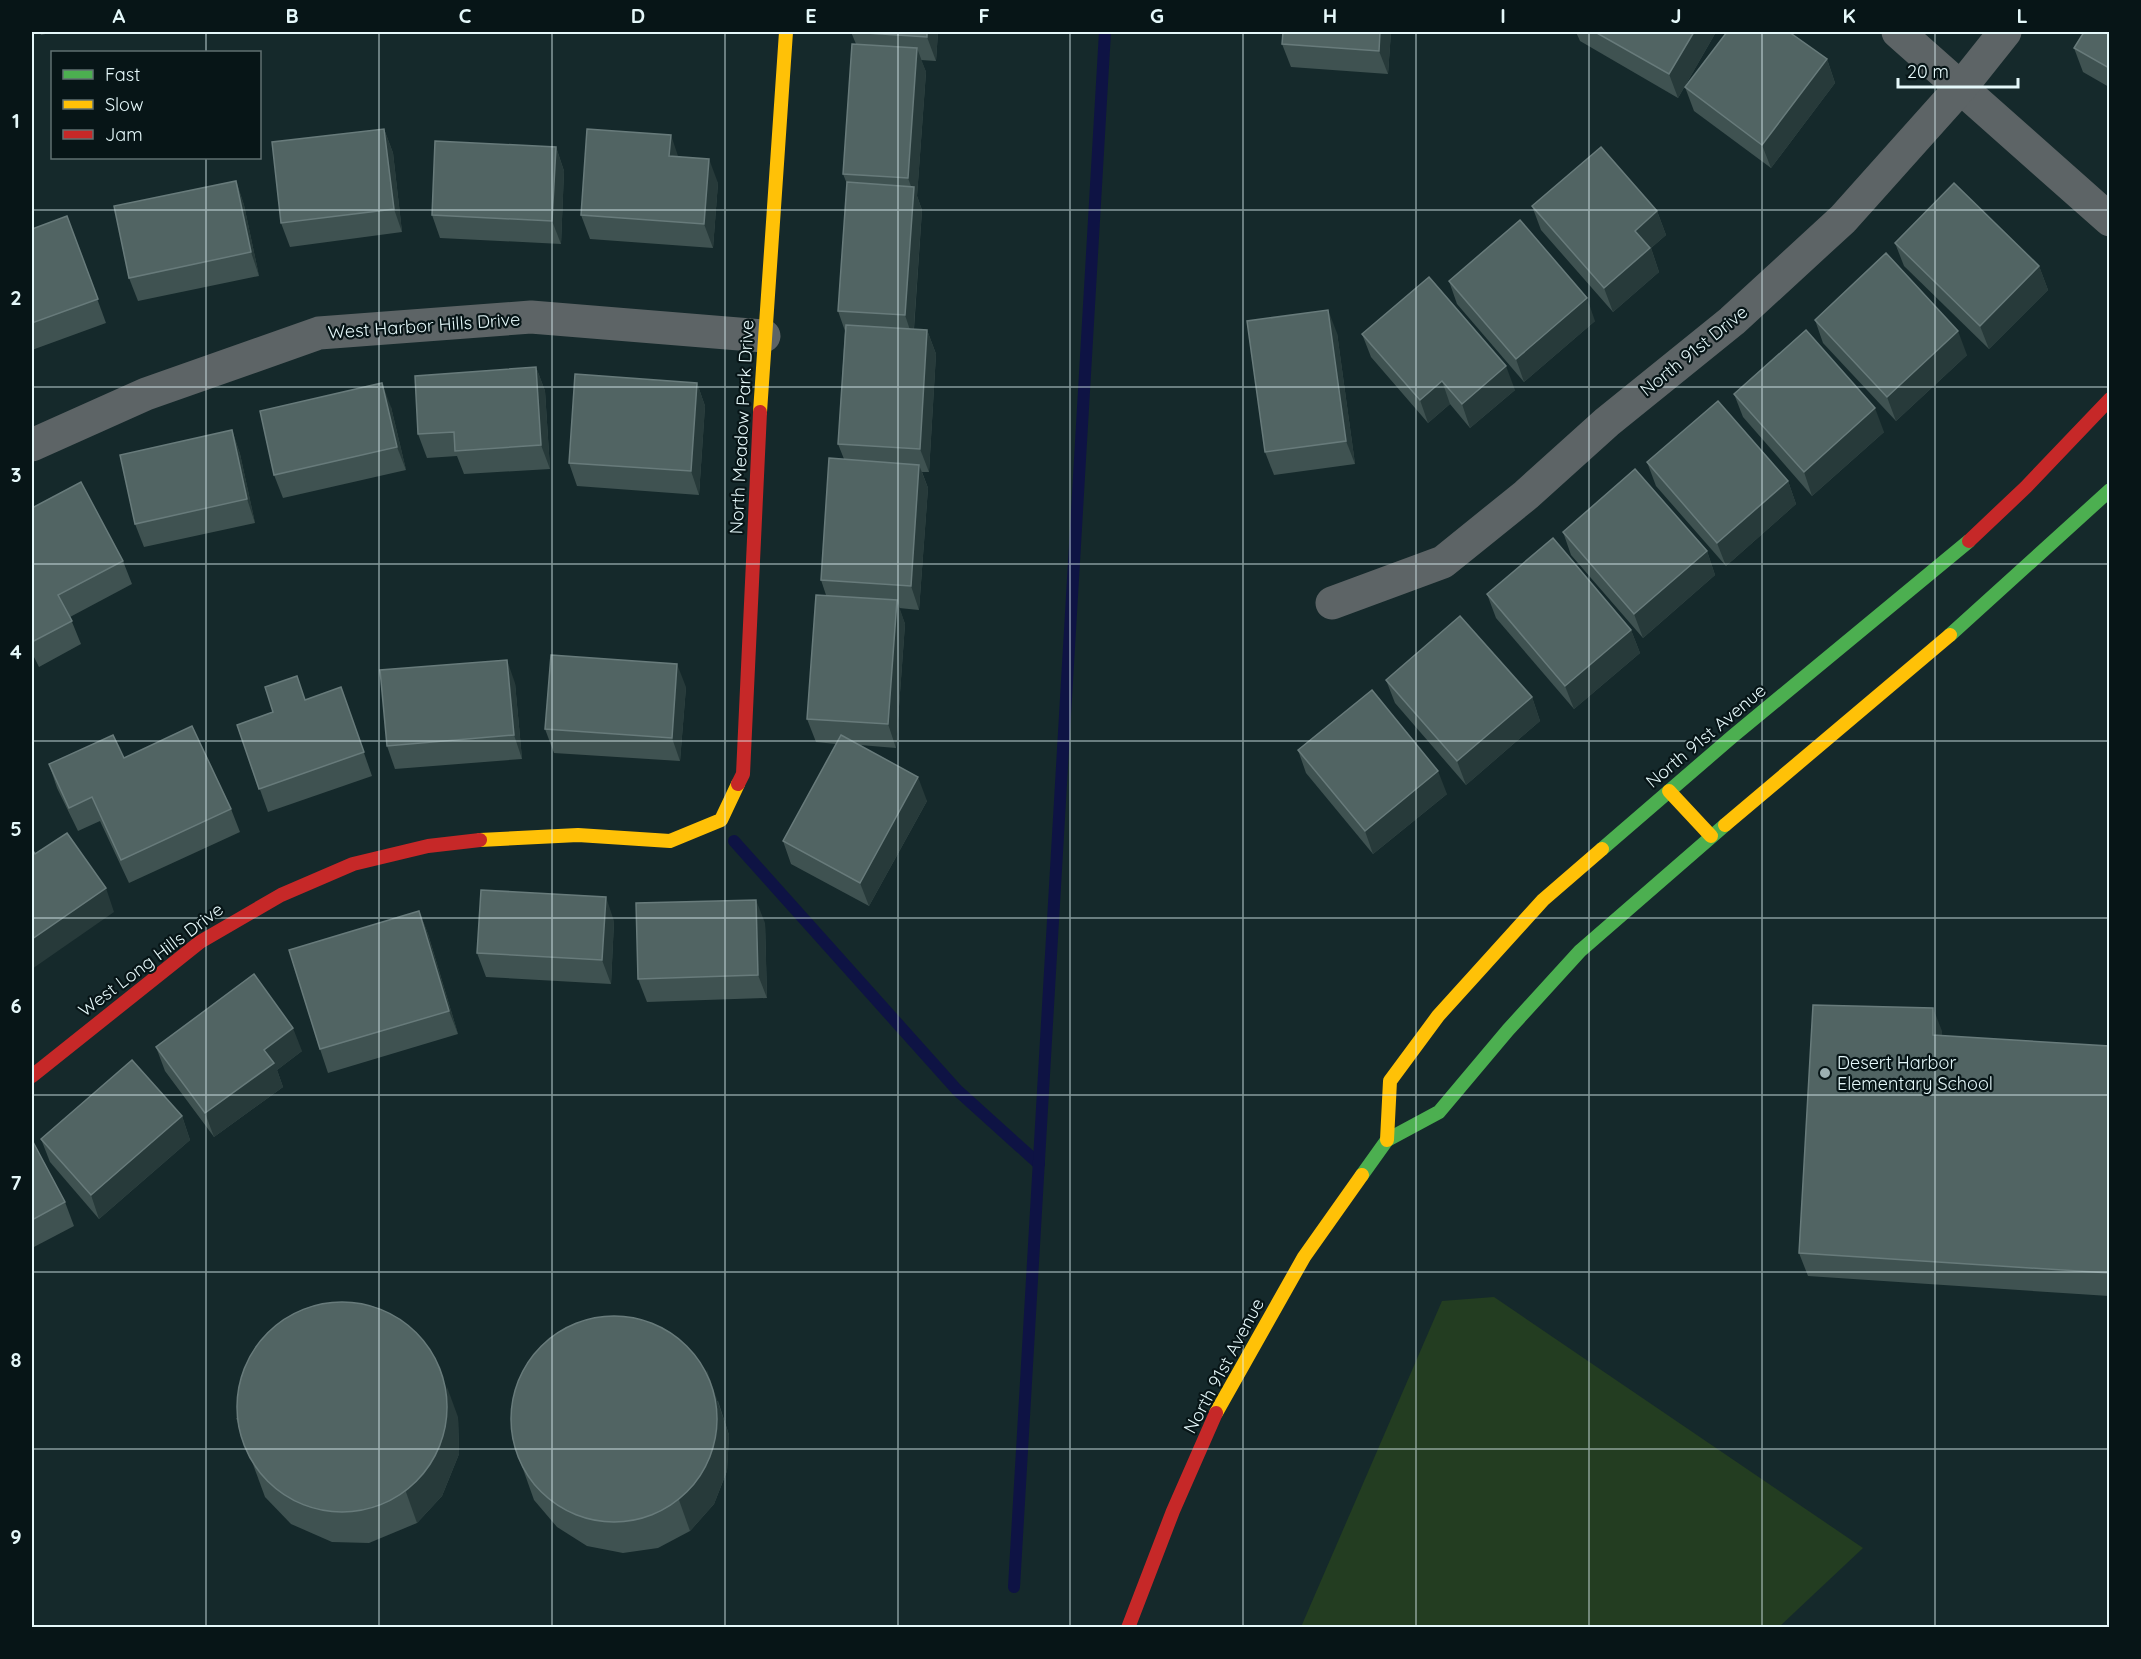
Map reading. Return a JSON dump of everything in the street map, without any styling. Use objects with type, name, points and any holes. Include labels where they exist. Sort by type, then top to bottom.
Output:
[{"type":"main road","name":"North Meadow Park Drive","points":[[722,819],[743,774],[764,336],[786,32]]},
{"type":"main road","name":"North 91st Avenue","points":[[1387,1140],[1390,1081],[1438,1016],[1543,900],[1670,790],[1956,553],[2026,487],[2109,399]]},
{"type":"main road","name":"North 91st Avenue","points":[[1128,1628],[1173,1511],[1216,1413],[1304,1257],[1387,1140],[1439,1112],[1508,1030],[1580,951],[1712,836],[1994,598],[2109,490]]},
{"type":"main road","points":[[1670,790],[1712,836]]},
{"type":"main road","name":"West Long Hills Drive","points":[[32,1076],[200,942],[281,895],[353,864],[428,846],[500,838],[578,835],[670,841],[722,819]]},
{"type":"street","points":[[1898,32],[2109,220]]},
{"type":"street","name":"North 91st Drive","points":[[1332,603],[1443,562],[1526,495],[1607,422],[1732,321],[1843,219],[1962,87],[2005,32]]},
{"type":"street","name":"West Harbor Hills Drive","points":[[32,445],[146,394],[319,333],[531,317],[764,336]]},
{"type":"green space","points":[[1494,1297],[1863,1548],[1779,1627],[1301,1627],[1442,1301]]},
{"type":"building","points":[[851,32],[927,32],[927,37]]},
{"type":"building","points":[[1283,32],[1380,32],[1379,51],[1282,44]]},
{"type":"building","points":[[1595,32],[1694,32],[1669,74]]},
{"type":"building","points":[[1727,32],[1789,32],[1827,59],[1762,145],[1685,87]]},
{"type":"building","points":[[2084,32],[2109,32],[2109,68],[2074,48]]},
{"type":"building","points":[[852,44],[917,48],[908,178],[843,174]]},
{"type":"building","points":[[384,129],[394,209],[281,223],[272,142]]},
{"type":"building","points":[[587,129],[671,135],[669,156],[709,159],[704,224],[581,215]]},
{"type":"building","points":[[435,141],[556,147],[552,221],[432,215]]},
{"type":"building","points":[[1601,147],[1657,211],[1635,231],[1650,248],[1604,288],[1532,206]]},
{"type":"building","points":[[236,181],[251,252],[129,278],[114,206]]},
{"type":"building","points":[[847,182],[914,187],[905,315],[838,311]]},
{"type":"building","points":[[1954,183],[2039,266],[1980,326],[1895,243]]},
{"type":"building","points":[[67,216],[98,299],[32,323],[32,229]]},
{"type":"building","points":[[1520,220],[1587,298],[1516,359],[1449,281]]},
{"type":"building","points":[[1886,253],[1958,331],[1887,397],[1815,320]]},
{"type":"building","points":[[1429,277],[1506,366],[1462,404],[1442,381],[1420,400],[1362,334]]},
{"type":"building","points":[[1328,310],[1346,441],[1265,452],[1247,321]]},
{"type":"building","points":[[846,325],[927,330],[920,449],[838,444]]},
{"type":"building","points":[[1806,330],[1875,408],[1804,472],[1734,394]]},
{"type":"building","points":[[536,367],[541,445],[455,451],[454,432],[418,434],[415,376]]},
{"type":"building","points":[[575,374],[697,383],[691,471],[569,463]]},
{"type":"building","points":[[382,383],[397,447],[274,475],[260,411]]},
{"type":"building","points":[[1718,401],[1788,481],[1717,543],[1647,462]]},
{"type":"building","points":[[232,430],[247,499],[135,524],[120,455]]},
{"type":"building","points":[[829,458],[919,465],[911,586],[821,580]]},
{"type":"building","points":[[1635,469],[1707,551],[1634,614],[1563,532]]},
{"type":"building","points":[[81,482],[123,561],[58,595],[72,621],[32,642],[32,508]]},
{"type":"building","points":[[1553,538],[1631,630],[1565,686],[1487,594]]},
{"type":"building","points":[[816,595],[897,600],[888,724],[807,719]]},
{"type":"building","points":[[1460,616],[1532,697],[1457,761],[1386,680]]},
{"type":"building","points":[[551,655],[677,664],[672,738],[545,729]]},
{"type":"building","points":[[507,660],[514,735],[387,746],[380,670]]},
{"type":"building","points":[[297,676],[305,700],[341,687],[364,752],[259,789],[237,725],[273,712],[265,687]]},
{"type":"building","points":[[1372,690],[1438,771],[1365,831],[1298,750]]},
{"type":"building","points":[[192,726],[231,809],[121,860],[92,797],[69,808],[49,764],[113,735],[124,758]]},
{"type":"building","points":[[841,735],[918,777],[860,883],[783,841]]},
{"type":"building","points":[[67,833],[106,888],[32,939],[32,849],[35,854]]},
{"type":"building","points":[[481,890],[606,897],[602,960],[477,953]]},
{"type":"building","points":[[756,900],[758,975],[638,979],[636,903]]},
{"type":"building","points":[[419,911],[449,1011],[320,1049],[289,950]]},
{"type":"building","points":[[254,974],[293,1028],[264,1050],[274,1063],[205,1113],[156,1047]]},
{"type":"building","points":[[1813,1005],[1933,1008],[1933,1035],[2109,1046],[2109,1273],[1799,1253]]},
{"type":"building","points":[[132,1060],[182,1116],[91,1195],[41,1139]]},
{"type":"building","points":[[32,1140],[65,1202],[32,1220]]},
{"type":"building","points":[[332,1302],[352,1302],[373,1306],[392,1314],[423,1340],[435,1357],[443,1376],[447,1407],[443,1438],[435,1457],[409,1488],[392,1500],[373,1508],[352,1512],[332,1512],[311,1508],[292,1500],[261,1474],[249,1457],[241,1438],[237,1417],[237,1397],[241,1376],[249,1357],[275,1326],[292,1314],[311,1306]]},
{"type":"building","points":[[604,1316],[624,1316],[644,1320],[663,1328],[687,1346],[705,1370],[713,1389],[717,1419],[713,1449],[705,1468],[687,1492],[663,1510],[644,1518],[624,1522],[604,1522],[584,1518],[565,1510],[549,1499],[534,1484],[523,1468],[515,1449],[511,1429],[511,1409],[515,1389],[523,1370],[534,1354],[549,1339],[565,1328],[584,1320]]},
{"type":"waterway","points":[[1014,1587],[1105,32]]},
{"type":"waterway","points":[[734,841],[957,1090],[1039,1164]]},
{"type":"traffic: fast","points":[[1950,635],[2110,490]]},
{"type":"traffic: fast","points":[[1602,849],[1733,736],[1969,541]]},
{"type":"traffic: fast","points":[[1362,1175],[1387,1140],[1439,1112],[1508,1030],[1580,951],[1725,825]]},
{"type":"traffic: slow","points":[[760,412],[786,32]]},
{"type":"traffic: slow","points":[[1725,825],[1950,635]]},
{"type":"traffic: slow","points":[[480,840],[578,835],[670,841],[721,820],[738,784]]},
{"type":"traffic: slow","points":[[1669,791],[1711,836]]},
{"type":"traffic: slow","points":[[1387,1140],[1390,1081],[1438,1016],[1543,900],[1602,849]]},
{"type":"traffic: slow","points":[[1216,1413],[1304,1257],[1362,1175]]},
{"type":"traffic: jam","points":[[1969,541],[2026,487],[2110,399]]},
{"type":"traffic: jam","points":[[738,784],[743,774],[760,412]]},
{"type":"traffic: jam","points":[[32,1076],[200,942],[281,895],[353,864],[428,846],[480,840]]},
{"type":"traffic: jam","points":[[1128,1628],[1173,1511],[1216,1413]]},
{"type":"place","name":"Desert Harbor Elementary School","points":[[1825,1073]]}]
